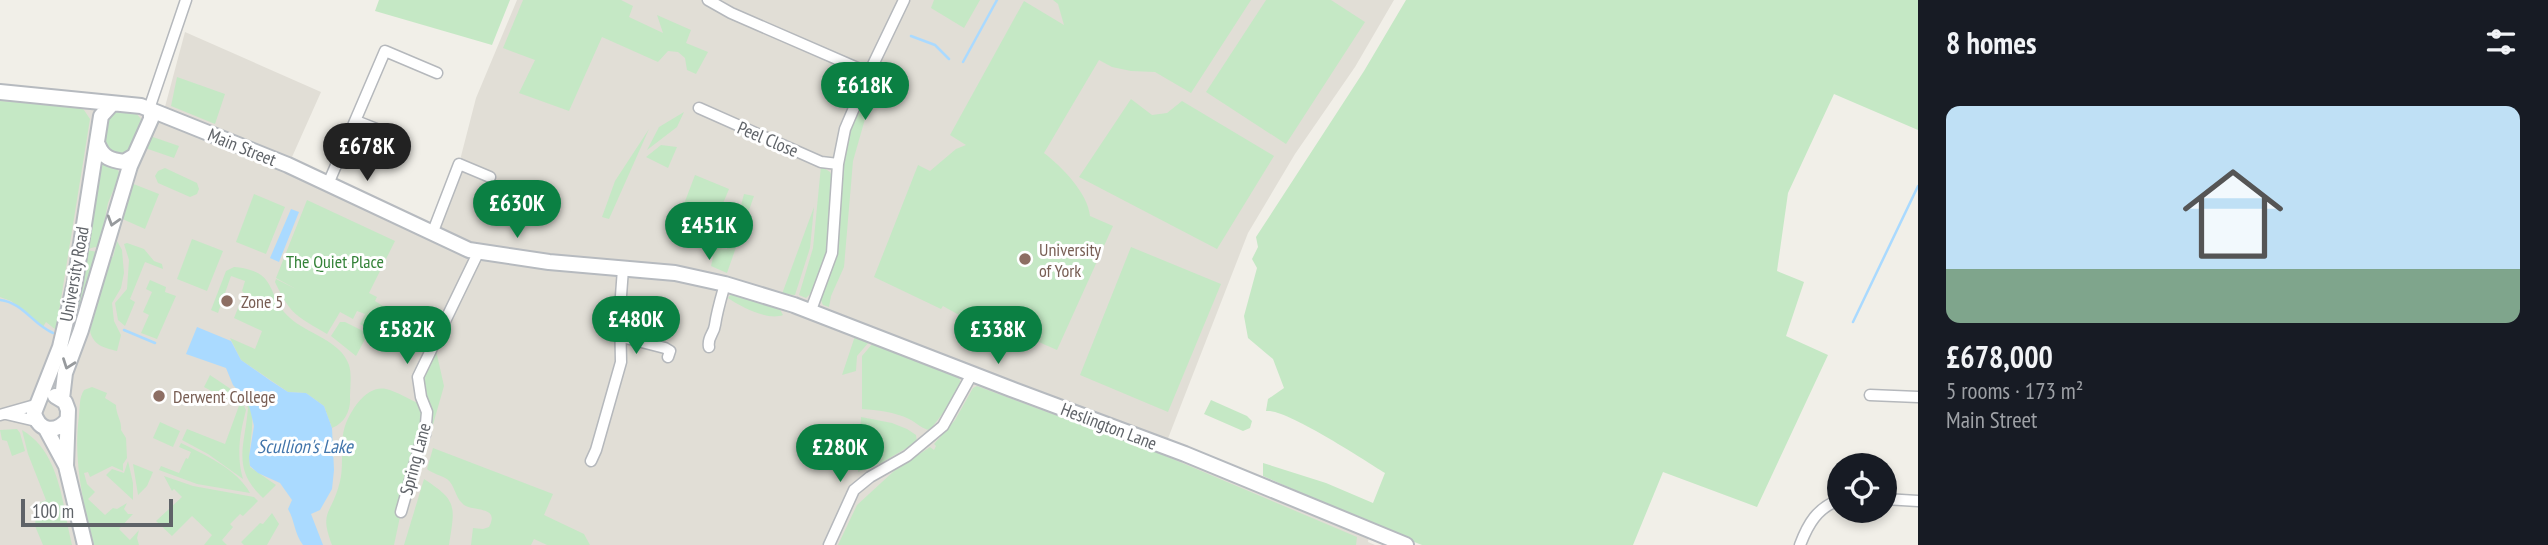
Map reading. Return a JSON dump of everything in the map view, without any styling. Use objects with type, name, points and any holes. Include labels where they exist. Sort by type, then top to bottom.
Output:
[{"type":"street","points":[[0,92],[141,106],[150,110],[186,0]]},
{"type":"street","points":[[708,0],[731,13],[869,73]]},
{"type":"street","points":[[811,310],[832,253],[838,164],[845,129],[904,0]]},
{"type":"street","points":[[328,184],[384,51],[438,73]]},
{"type":"street","points":[[89,101],[101,116],[112,104]]},
{"type":"street","name":"Peel Close","points":[[699,108],[821,162],[838,164]]},
{"type":"street","name":"University Road","points":[[62,399],[65,373],[82,330],[134,156],[151,119],[150,110]]},
{"type":"street","name":"Main Street","points":[[150,110],[328,184],[478,253],[675,273],[725,284],[811,310]]},
{"type":"street","name":"University Road","points":[[38,402],[60,347],[75,282],[101,116]]},
{"type":"street","name":"Main Street","points":[[148,127],[154,122],[164,120],[195,127]]},
{"type":"street","points":[[356,121],[402,139]]},
{"type":"street","points":[[97,145],[110,160],[124,162],[134,156]]},
{"type":"street","points":[[432,234],[459,164],[490,177]]},
{"type":"street","name":"Spring Lane","points":[[401,512],[425,435],[427,419],[418,377],[478,253]]},
{"type":"street","points":[[591,461],[621,362],[620,309],[623,269]]},
{"type":"street","points":[[709,347],[708,342],[716,324],[715,316],[725,284]]},
{"type":"street","name":"Heslington Lane","points":[[811,310],[1185,454],[1406,545]]},
{"type":"street","points":[[622,337],[665,348],[670,351],[668,357]]},
{"type":"street","points":[[829,545],[854,490],[870,477],[907,456],[943,426],[972,374]]},
{"type":"street","points":[[1870,395],[1918,397]]},
{"type":"street","points":[[3,414],[38,402],[47,396],[62,399],[68,411],[66,466],[85,545]]},
{"type":"street","points":[[38,402],[34,413],[66,466]]},
{"type":"street","points":[[3,414],[54,429],[67,420]]},
{"type":"street","points":[[1897,500],[1918,501]]},
{"type":"street","points":[[1800,545],[1813,518],[1827,506]]},
{"type":"shaded area","points":[[517,0],[1394,0],[1355,67],[1295,154],[1248,233],[1167,441],[1370,529],[1368,542],[1375,545],[0,545],[0,100],[78,105],[162,118],[185,32],[321,92],[288,166],[432,233],[459,164],[476,98]]},
{"type":"green space","points":[[379,0],[510,0],[492,45],[375,11]]},
{"type":"green space","points":[[523,0],[621,0],[633,6],[629,17],[663,33],[657,15],[691,30],[686,43],[708,52],[696,74],[687,70],[685,58],[678,52],[668,51],[658,62],[602,37],[569,111],[519,93],[535,60],[503,48]]},
{"type":"green space","points":[[934,0],[980,0],[964,28],[931,8]]},
{"type":"green space","points":[[1053,0],[1251,0],[1191,93],[1155,72],[1112,67],[1099,60],[1044,153],[1079,189],[1090,216],[1113,226],[1057,350],[1000,325],[966,319],[943,306],[941,309],[874,277],[918,165],[930,171],[956,149],[966,145],[950,135],[1024,1],[1064,25],[1058,4]]},
{"type":"green space","points":[[1266,0],[1331,0],[1365,22],[1286,144],[1206,92]]},
{"type":"green space","points":[[1406,0],[1918,0],[1918,130],[1834,94],[1788,193],[1777,271],[1804,282],[1786,336],[1828,355],[1757,507],[1663,472],[1633,545],[1422,545],[1399,536],[1400,533],[1393,534],[1263,476],[1263,463],[1326,483],[1373,503],[1385,473],[1306,426],[1276,412],[1266,411],[1268,399],[1284,388],[1273,359],[1248,338],[1244,316],[1257,268],[1252,259],[1258,247],[1256,237],[1364,71]]},
{"type":"green space","points":[[177,77],[225,94],[215,124],[171,106]]},
{"type":"green space","points":[[1131,99],[1152,115],[1167,113],[1182,101],[1274,156],[1217,249],[1079,177]]},
{"type":"green space","points":[[0,101],[79,107],[90,119],[56,330],[46,322],[43,327],[11,301],[0,297]]},
{"type":"green space","points":[[863,103],[869,105],[853,161],[844,267],[829,307],[823,305],[820,298],[836,251],[844,154],[854,118]]},
{"type":"green space","points":[[118,109],[136,113],[141,119],[129,151],[123,154],[109,149],[105,141],[108,116]]},
{"type":"green space","points":[[684,112],[677,127],[647,150],[659,127]]},
{"type":"green space","points":[[649,129],[609,219],[602,217],[615,181]]},
{"type":"green space","points":[[150,136],[179,146],[174,158],[145,148]]},
{"type":"green space","points":[[661,145],[677,147],[668,168],[646,157]]},
{"type":"green space","points":[[103,159],[116,167],[120,174],[108,203],[99,249],[88,249],[99,168]]},
{"type":"green space","points":[[821,166],[830,172],[833,179],[828,242],[820,275],[806,298],[799,295],[813,248]]},
{"type":"green space","points":[[165,168],[197,183],[197,194],[190,197],[158,183],[155,176]]},
{"type":"green space","points":[[695,175],[729,189],[719,213],[714,217],[684,204]]},
{"type":"green space","points":[[131,183],[159,194],[145,229],[118,217]]},
{"type":"green space","points":[[254,194],[285,207],[266,254],[236,242]]},
{"type":"green space","points":[[744,194],[754,196],[727,273],[711,266],[713,257],[708,251],[709,246],[727,249],[730,234],[711,228],[710,224],[721,214],[737,220]]},
{"type":"green space","name":"The Quiet Place","points":[[307,200],[395,241],[369,293],[377,297],[375,301],[386,308],[377,325],[369,321],[365,327],[360,324],[365,314],[357,311],[353,319],[340,312],[327,334],[296,314],[286,302],[275,282],[276,279],[296,289],[276,278]]},
{"type":"green space","points":[[814,207],[810,248],[795,295],[782,294]]},
{"type":"green space","points":[[192,239],[223,251],[207,291],[177,279]]},
{"type":"green space","points":[[117,241],[122,250],[124,273],[121,288],[112,303],[114,321],[121,335],[117,351],[96,343],[90,331],[110,257],[113,257]]},
{"type":"green space","points":[[124,244],[144,249],[154,261],[162,264],[163,269],[145,262],[130,299],[135,302],[125,326],[118,320],[115,303],[127,289],[129,260]]},
{"type":"green space","points":[[1131,247],[1221,284],[1168,412],[1080,375]]},
{"type":"green space","points":[[86,250],[98,252],[75,331],[69,333]]},
{"type":"green space","points":[[234,267],[249,269],[259,274],[290,318],[332,344],[345,357],[350,373],[350,402],[346,416],[337,426],[332,428],[324,406],[306,393],[288,392],[241,360],[230,338],[255,349],[262,331],[234,318],[244,293],[242,291],[245,281],[231,276],[218,313],[211,310],[226,271]]},
{"type":"green space","points":[[150,280],[166,287],[165,292],[176,296],[157,339],[141,333],[149,315],[143,312],[152,292],[146,289]]},
{"type":"green space","points":[[733,292],[778,306],[783,315],[762,315],[747,309],[728,298]]},
{"type":"green space","points":[[340,322],[363,331],[365,327],[370,330],[356,356],[331,336]]},
{"type":"green space","points":[[855,336],[869,342],[857,356],[856,371],[842,375]]},
{"type":"green space","points":[[873,343],[959,378],[961,383],[953,400],[930,430],[898,415],[862,409],[862,356]]},
{"type":"green space","points":[[435,346],[444,386],[422,463],[420,462],[401,512],[394,545],[332,545],[326,519],[341,478],[343,433],[351,413],[360,400],[379,389],[390,390],[420,404],[424,391],[422,379]]},
{"type":"green space","points":[[210,375],[235,393],[246,410],[240,444],[243,479],[208,454],[182,440],[187,429],[225,444],[240,403],[232,392],[226,399],[204,387]]},
{"type":"green space","points":[[977,386],[1161,454],[1357,537],[1356,545],[838,545],[857,505],[894,471],[930,447],[934,450],[934,444],[955,420],[973,388]]},
{"type":"green space","points":[[92,387],[107,393],[105,398],[116,405],[121,430],[126,438],[127,458],[123,471],[112,466],[90,477],[88,472],[84,473],[87,484],[95,492],[88,499],[105,515],[113,508],[117,509],[127,503],[124,509],[128,514],[133,514],[119,529],[130,540],[139,530],[139,545],[94,545],[83,497],[77,449],[80,399],[84,390]]},
{"type":"green space","points":[[235,387],[244,396],[252,414],[250,467],[276,485],[263,498],[253,487],[243,466],[248,408]]},
{"type":"green space","points":[[1211,400],[1247,416],[1252,421],[1250,428],[1243,431],[1204,414]]},
{"type":"green space","points":[[861,417],[907,429],[916,435],[917,442],[881,463],[858,472]]},
{"type":"green space","points":[[160,422],[180,431],[173,447],[153,438]]},
{"type":"green space","points":[[854,423],[850,461],[840,472],[834,470]]},
{"type":"green space","points":[[17,429],[25,451],[12,456],[7,441],[2,440],[0,430]]},
{"type":"green space","points":[[22,430],[45,452],[52,466],[58,481],[72,545],[43,545],[35,526],[37,504],[46,500],[28,454]]},
{"type":"green space","points":[[181,443],[229,470],[250,493],[197,484],[159,470],[161,466],[179,473],[191,452],[179,447]]},
{"type":"green space","points":[[433,448],[553,494],[544,515],[584,534],[590,545],[547,545],[534,539],[531,545],[471,545],[473,528],[489,527],[491,515],[466,506],[450,482],[427,469]]},
{"type":"green space","points":[[128,461],[133,483],[133,500],[106,475],[112,469],[124,473]]},
{"type":"green space","points":[[133,464],[153,472],[147,486],[138,495]]},
{"type":"green space","points":[[164,476],[193,486],[254,497],[258,501],[230,524],[233,527],[222,540],[227,545],[204,545],[212,535],[192,516],[172,536],[156,521],[182,497],[174,489],[172,491]]},
{"type":"green space","points":[[424,479],[443,493],[452,506],[449,545],[404,545]]},
{"type":"green space","points":[[272,513],[279,524],[267,545],[244,545],[241,542]]},
{"type":"water","points":[[291,209],[299,212],[279,262],[270,258]]},
{"type":"water","name":"Scullion's Lake","points":[[197,327],[231,341],[241,360],[288,392],[306,393],[324,406],[332,428],[332,489],[320,510],[311,514],[323,545],[303,545],[288,509],[292,500],[280,483],[258,473],[250,466],[254,426],[248,401],[233,385],[226,368],[186,354]]},
{"type":"waterway","points":[[963,62],[997,0]]},
{"type":"waterway","points":[[911,36],[935,45],[949,59]]},
{"type":"waterway","points":[[1853,322],[1918,186]]},
{"type":"waterway","points":[[0,300],[22,309],[53,333]]},
{"type":"waterway","points":[[124,330],[155,343]]},
{"type":"place","name":"University of York","points":[[1025,259]]},
{"type":"place","name":"Zone 5","points":[[227,301]]},
{"type":"place","name":"Derwent College","points":[[159,396]]}]
